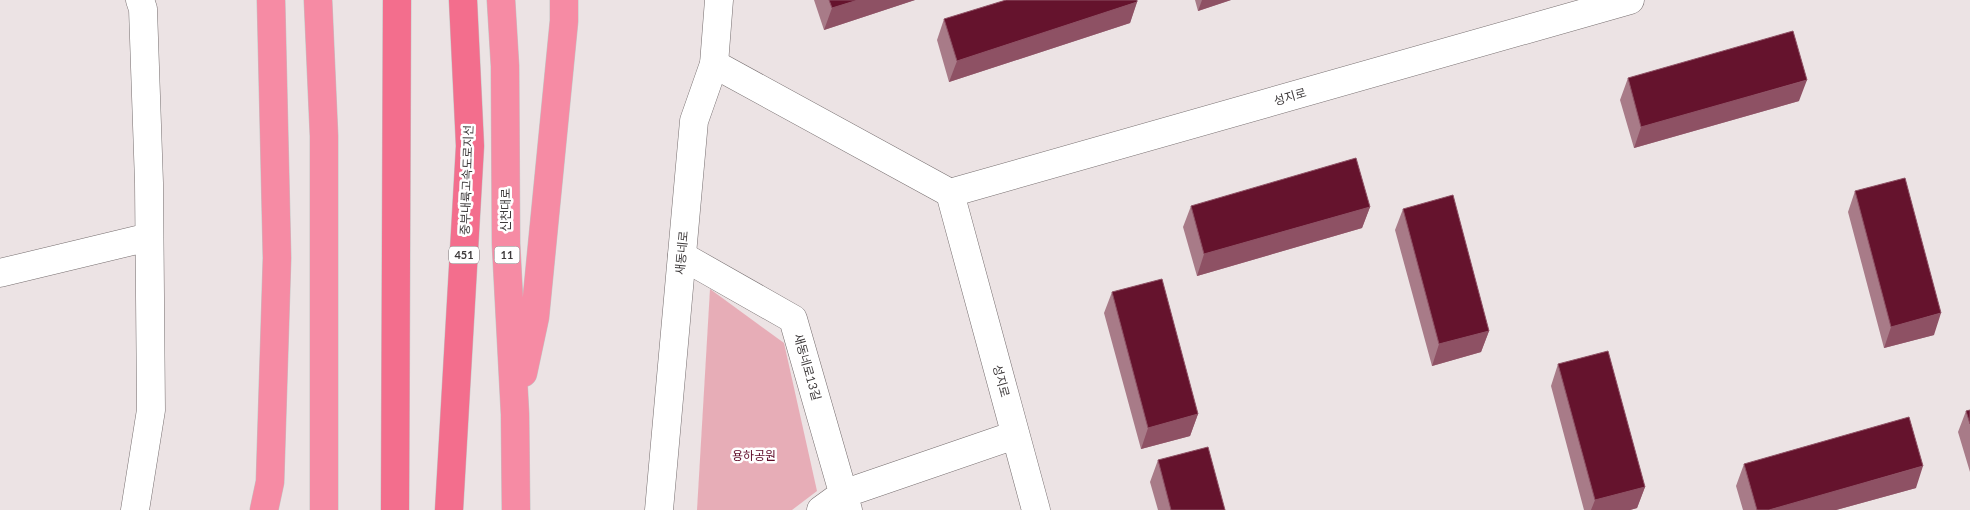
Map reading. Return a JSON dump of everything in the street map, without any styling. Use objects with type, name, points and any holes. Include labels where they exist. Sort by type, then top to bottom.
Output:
[{"type":"highway","points":[[264,510],[270,482],[277,258],[271,0]]},
{"type":"highway","points":[[318,0],[324,136],[324,510]]},
{"type":"highway","points":[[396,510],[397,0]]},
{"type":"highway","name":"중부내륙고속도로지선","points":[[449,510],[470,146],[463,0]]},
{"type":"highway","name":"신천대로","points":[[500,0],[505,66],[506,244],[515,414],[516,510]]},
{"type":"highway","points":[[515,414],[535,317],[563,31],[564,0]]},
{"type":"street","points":[[135,510],[151,410],[144,9],[140,0]]},
{"type":"street","name":"새동네로","points":[[659,510],[694,121],[714,64],[719,0]]},
{"type":"street","name":"성지로","points":[[1036,510],[950,193],[1630,0]]},
{"type":"street","points":[[714,64],[950,193]]},
{"type":"street","points":[[0,273],[149,236]]},
{"type":"street","name":"새동네로13길","points":[[682,256],[793,320],[846,502]]},
{"type":"street","points":[[821,510],[846,502],[1016,435]]},
{"type":"green space","name":"용하공원","points":[[710,289],[784,343],[817,491],[792,510],[697,510]]},
{"type":"building","points":[[829,0],[858,0],[832,8]]},
{"type":"building","points":[[1006,0],[1137,0],[1137,2],[957,61],[944,19]]},
{"type":"building","points":[[1793,31],[1807,80],[1641,127],[1628,78]]},
{"type":"building","points":[[1356,158],[1370,207],[1204,254],[1191,206]]},
{"type":"building","points":[[1905,178],[1941,313],[1891,327],[1855,191]]},
{"type":"building","points":[[1453,195],[1489,331],[1439,344],[1403,209]]},
{"type":"building","points":[[1162,279],[1198,414],[1148,428],[1112,292]]},
{"type":"building","points":[[1608,351],[1645,487],[1595,500],[1558,364]]},
{"type":"building","points":[[1970,410],[1970,424],[1966,411]]},
{"type":"building","points":[[1909,417],[1923,466],[1769,510],[1757,510],[1744,464]]},
{"type":"building","points":[[1208,447],[1225,510],[1171,510],[1158,460]]}]
